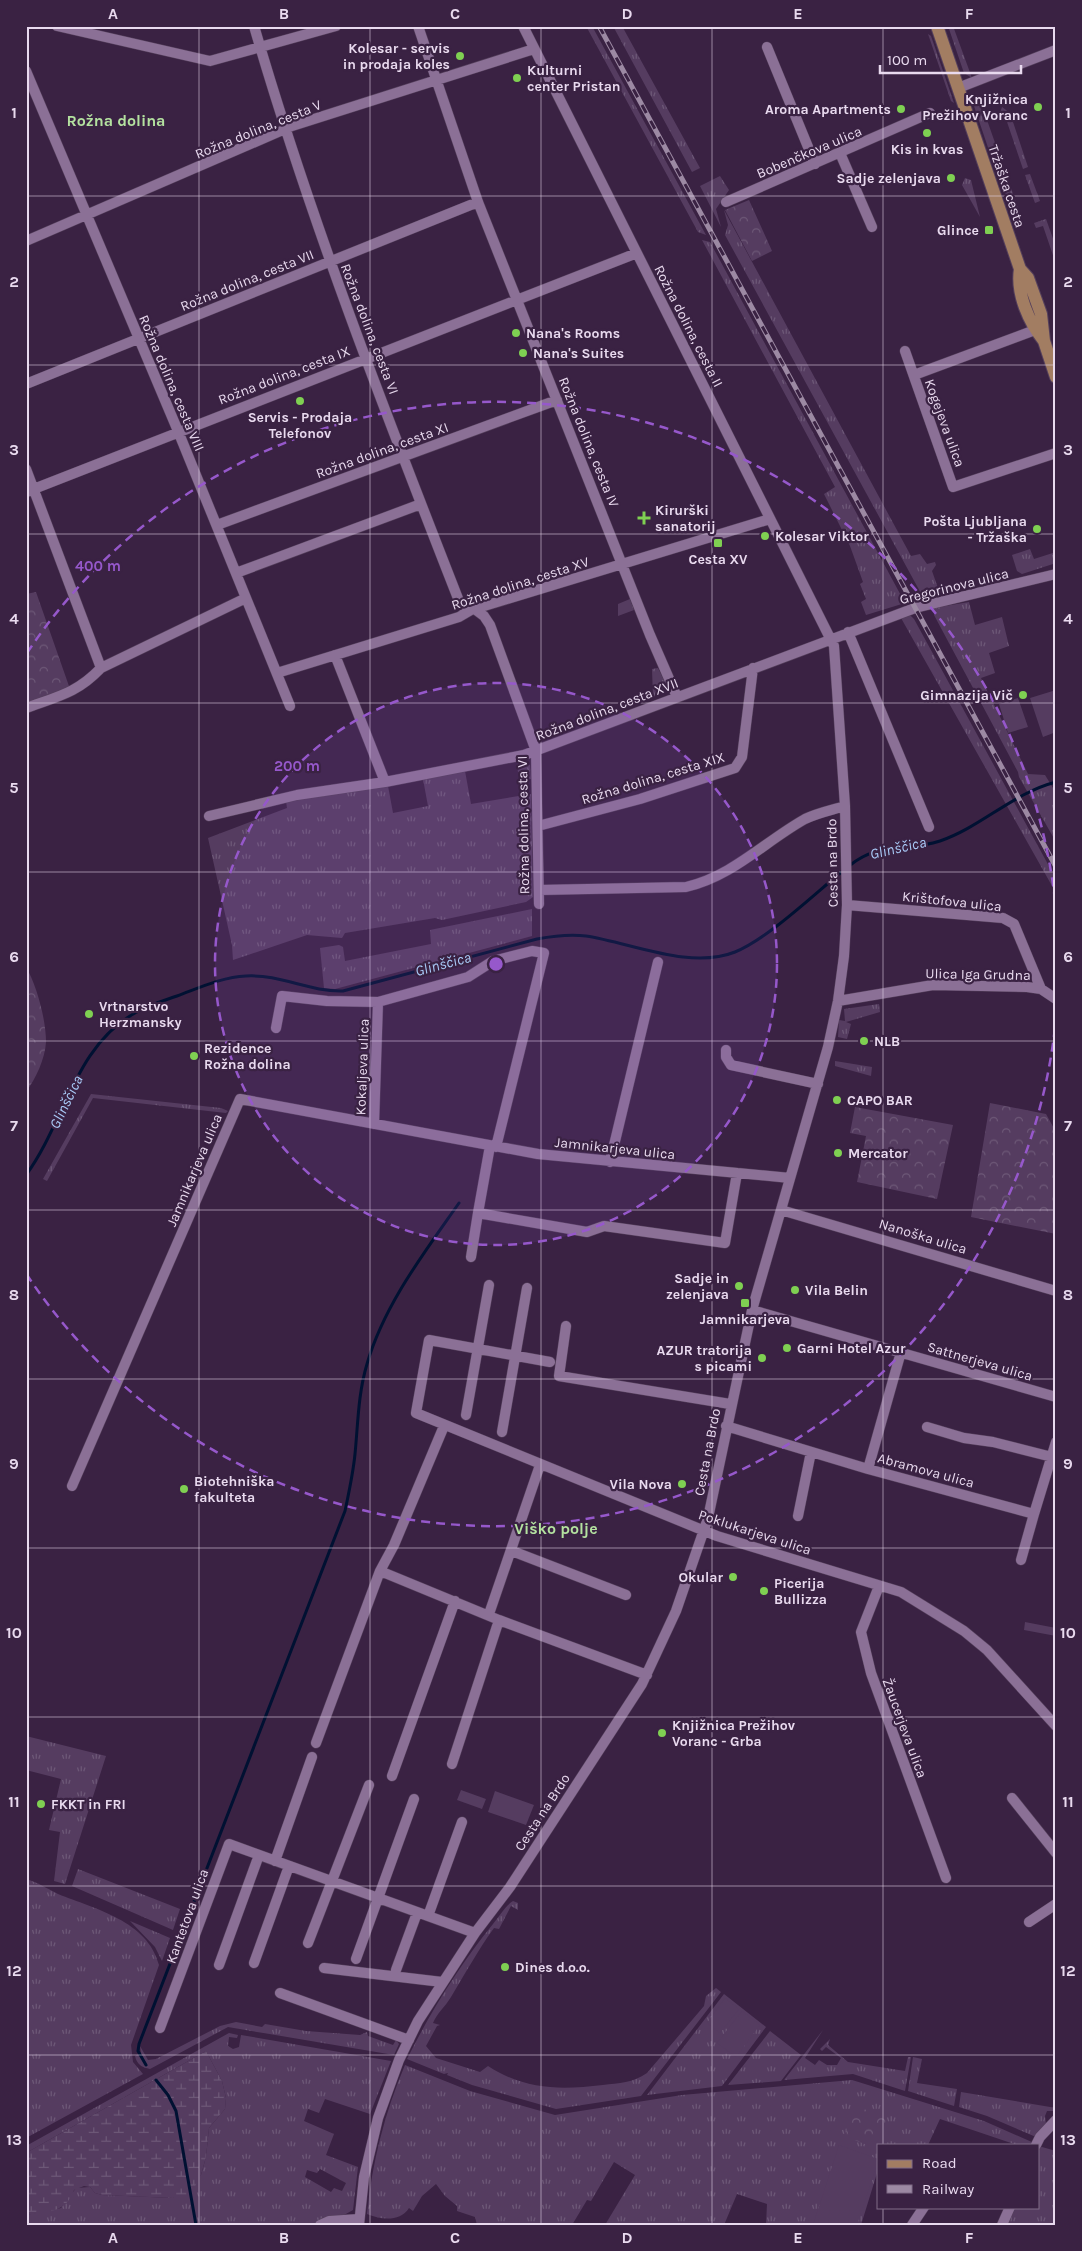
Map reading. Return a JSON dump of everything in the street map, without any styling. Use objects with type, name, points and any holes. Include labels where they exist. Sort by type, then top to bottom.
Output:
[{"type":"main road","name":"Tržaška cesta","points":[[937,26],[1020,269],[1028,278],[1041,314],[1044,342],[1056,377]]},
{"type":"main road","name":"Tržaška cesta","points":[[1020,269],[1018,281],[1035,330],[1044,342]]},
{"type":"street","points":[[58,26],[210,61],[336,26]]},
{"type":"street","name":"Rožna dolina, cesta VI","points":[[254,26],[284,130],[329,262],[421,504],[459,601],[464,608],[484,616],[490,625],[536,751],[539,904]]},
{"type":"street","name":"Rožna dolina, cesta IV","points":[[418,26],[478,202],[650,635],[677,697]]},
{"type":"street","name":"Rožna dolina, cesta II","points":[[523,26],[831,639]]},
{"type":"street","points":[[767,47],[815,164]]},
{"type":"street","name":"Rožna dolina, cesta V","points":[[26,241],[284,130],[534,49]]},
{"type":"street","points":[[958,88],[1056,50]]},
{"type":"street","name":"Rožna dolina, cesta VIII","points":[[26,71],[178,431],[290,706]]},
{"type":"street","name":"Bobenčkova ulica","points":[[726,202],[930,112]]},
{"type":"street","points":[[840,153],[872,227]]},
{"type":"street","name":"Rožna dolina, cesta VII","points":[[26,384],[478,202]]},
{"type":"street","name":"Rožna dolina, cesta IX","points":[[30,490],[637,253]]},
{"type":"street","points":[[914,375],[1035,330]]},
{"type":"street","name":"Kogejeva ulica","points":[[906,351],[953,487],[1056,453]]},
{"type":"street","name":"Rožna dolina, cesta XI","points":[[217,525],[558,400]]},
{"type":"street","points":[[26,469],[30,490],[101,668]]},
{"type":"street","points":[[236,573],[421,504]]},
{"type":"street","name":"Rožna dolina, cesta XV","points":[[277,673],[459,617],[473,610],[770,519]]},
{"type":"street","name":"Gregorinova ulica","points":[[831,639],[920,606],[1056,574]]},
{"type":"street","points":[[26,708],[69,693],[85,684],[101,668],[246,598]]},
{"type":"street","points":[[848,632],[929,827]]},
{"type":"street","name":"Rožna dolina, cesta XVII","points":[[209,816],[297,795],[385,782],[536,751],[831,639]]},
{"type":"street","name":"Cesta na Brdo","points":[[359,2222],[366,2169],[378,2118],[392,2078],[409,2040],[442,1982],[510,1886],[647,1675],[676,1612],[704,1531],[717,1481],[730,1404],[752,1310],[818,1084],[838,1001],[847,905],[847,879],[845,806],[835,654],[831,639]]},
{"type":"street","points":[[335,655],[385,782]]},
{"type":"street","name":"Rožna dolina, cesta XIX","points":[[538,826],[640,799],[735,768],[742,756],[753,668]]},
{"type":"street","points":[[539,890],[686,887],[703,883],[735,867],[808,818],[845,806]]},
{"type":"street","name":"Krištofova ulica","points":[[847,905],[1004,918],[1014,924],[1041,989]]},
{"type":"street","name":"Kokaljeva ulica","points":[[374,1124],[378,1002],[468,977],[493,961],[532,951],[544,953],[493,1147]]},
{"type":"street","points":[[610,1162],[658,962]]},
{"type":"street","name":"Ulica Iga Grudna","points":[[838,1001],[933,985],[1027,987],[1041,989],[1056,999]]},
{"type":"street","points":[[276,1028],[282,996],[327,1001],[378,1002]]},
{"type":"street","points":[[726,1050],[726,1057],[731,1065],[818,1084]]},
{"type":"street","name":"Jamnikarjeva ulica","points":[[72,1486],[240,1099],[493,1147],[610,1162],[790,1178]]},
{"type":"street","points":[[471,1257],[478,1213],[493,1147]]},
{"type":"street","points":[[478,1213],[587,1232],[604,1226],[725,1243],[737,1174]]},
{"type":"street","name":"Nanoška ulica","points":[[781,1210],[1056,1291]]},
{"type":"street","points":[[466,1415],[489,1285]]},
{"type":"street","points":[[502,1432],[527,1288]]},
{"type":"street","name":"Sattnerjeva ulica","points":[[752,1310],[1056,1397]]},
{"type":"street","name":"Cesta na Brdo","points":[[566,1326],[559,1376],[730,1404]]},
{"type":"street","name":"Poklukarjeva ulica","points":[[550,1362],[428,1340],[416,1412],[444,1426],[704,1531],[908,1596],[964,1632],[987,1650],[1056,1726]]},
{"type":"street","points":[[868,1469],[900,1352]]},
{"type":"street","points":[[316,1743],[380,1571],[394,1545],[444,1426]]},
{"type":"street","name":"Abramova ulica","points":[[726,1426],[868,1469],[1034,1514]]},
{"type":"street","points":[[927,1427],[964,1438],[993,1442],[1052,1457]]},
{"type":"street","points":[[1021,1560],[1056,1442]]},
{"type":"street","points":[[798,1516],[811,1452]]},
{"type":"street","points":[[489,1614],[540,1465]]},
{"type":"street","points":[[512,1551],[626,1595]]},
{"type":"street","points":[[380,1571],[489,1614],[499,1620],[647,1675]]},
{"type":"street","name":"Žaucerjeva ulica","points":[[879,1586],[861,1632],[871,1674],[946,1878]]},
{"type":"street","points":[[392,1776],[455,1601]]},
{"type":"street","points":[[452,1764],[499,1620]]},
{"type":"street","points":[[275,1861],[312,1757]]},
{"type":"street","points":[[308,1942],[369,1785]]},
{"type":"street","points":[[1012,1798],[1056,1853]]},
{"type":"street","points":[[356,1959],[414,1799]]},
{"type":"street","points":[[396,1970],[423,1914],[462,1822]]},
{"type":"street","name":"Kantetova ulica","points":[[160,2028],[229,1844],[475,1933]]},
{"type":"street","points":[[220,1965],[259,1855]]},
{"type":"street","points":[[254,1963],[289,1866]]},
{"type":"street","points":[[1029,1922],[1056,1904]]},
{"type":"street","points":[[324,1968],[442,1982]]},
{"type":"street","points":[[280,1993],[409,2040]]},
{"type":"street","points":[[1037,2144],[1056,2120]]},
{"type":"street","points":[[912,2225],[923,2208]]},
{"type":"street","points":[[1002,2225],[1010,2208]]},
{"type":"street","points":[[320,2225],[329,2221],[359,2222]]},
{"type":"green space","points":[[586,26],[592,26],[706,235],[698,232]]},
{"type":"green space","points":[[613,26],[622,26],[700,168],[692,172]]},
{"type":"green space","points":[[948,26],[953,26],[972,78],[964,73]]},
{"type":"green space","points":[[928,34],[931,36],[954,103],[951,101]]},
{"type":"green space","points":[[981,103],[1018,208],[1014,210],[1000,183],[974,106]]},
{"type":"green space","points":[[1002,107],[1010,113],[1028,167],[1023,169],[1006,119],[998,119]]},
{"type":"green space","points":[[1030,174],[1040,201],[1035,203],[1025,175]]},
{"type":"green space","points":[[720,176],[729,190],[716,209],[721,227],[700,186]]},
{"type":"green space","points":[[965,178],[971,180],[980,217],[962,185]]},
{"type":"green space","points":[[749,200],[772,251],[752,261],[725,210]]},
{"type":"green space","points":[[724,210],[911,556],[920,554],[927,564],[935,562],[936,565],[932,571],[938,588],[942,588],[943,591],[923,597],[725,235],[728,225]]},
{"type":"green space","points":[[1046,219],[1056,247],[1056,264],[1043,226],[1036,228],[1034,223]]},
{"type":"green space","points":[[702,240],[710,242],[905,603],[866,615],[861,602],[866,599],[860,584],[863,582],[850,546],[824,494],[835,487]]},
{"type":"green space","points":[[1030,549],[1034,559],[1056,552],[1056,563],[1022,574],[1017,571],[1012,555]]},
{"type":"green space","points":[[36,592],[70,689],[26,705],[26,594]]},
{"type":"green space","points":[[630,599],[634,610],[618,616],[618,604]]},
{"type":"green space","points":[[969,602],[975,625],[1002,617],[1009,646],[989,653],[995,673],[981,678],[1028,774],[1045,775],[1056,793],[1056,842],[1019,777],[934,615],[936,613],[933,608]]},
{"type":"green space","points":[[909,614],[914,619],[1056,879],[1056,893],[901,618]]},
{"type":"green space","points":[[658,668],[669,690],[653,697],[652,669]]},
{"type":"green space","points":[[1056,690],[1056,732],[1043,737],[1030,698]]},
{"type":"green space","points":[[1018,698],[1028,727],[1008,733],[999,704]]},
{"type":"green space","points":[[523,762],[530,765],[531,779],[524,780],[522,771],[518,772],[517,764]]},
{"type":"green space","points":[[465,771],[471,804],[531,794],[533,897],[526,902],[442,920],[435,918],[345,933],[342,938],[307,935],[233,960],[232,945],[208,838],[287,808],[286,801],[388,786],[393,813],[428,806],[423,779]]},
{"type":"green space","points":[[532,909],[532,936],[335,989],[324,988],[320,948],[339,945],[343,947],[345,961],[431,944],[430,930]]},
{"type":"green space","points":[[26,967],[40,1003],[46,1042],[39,1068],[26,1092]]},
{"type":"green space","points":[[879,1004],[880,1012],[846,1022],[851,1024],[847,1039],[838,1037],[839,1020],[845,1021],[844,1009]]},
{"type":"green space","points":[[835,1061],[872,1067],[871,1076],[835,1066]]},
{"type":"green space","points":[[91,1094],[221,1108],[228,1111],[226,1113],[93,1098],[47,1181],[43,1179]]},
{"type":"green space","points":[[990,1103],[1046,1114],[1056,1132],[1056,1234],[971,1217]]},
{"type":"green space","points":[[855,1107],[953,1125],[937,1199],[857,1182],[866,1136],[850,1133]]},
{"type":"green space","points":[[1025,1622],[1056,1628],[1056,1636],[1024,1630]]},
{"type":"green space","points":[[26,1736],[106,1756],[65,1884],[54,1881],[60,1832],[49,1830],[61,1779],[26,1770]]},
{"type":"green space","points":[[461,1790],[486,1799],[482,1809],[457,1800]]},
{"type":"green space","points":[[495,1791],[534,1805],[526,1825],[488,1812]]},
{"type":"green space","points":[[78,1869],[180,1909],[173,1930],[72,1886]]},
{"type":"green space","points":[[26,1879],[58,1894],[103,1911],[132,1927],[144,1937],[153,1950],[159,1965],[131,2045],[133,2062],[143,2074],[26,2138]]},
{"type":"green space","points":[[513,1901],[518,1903],[518,1910],[511,1906],[499,1929],[494,1928],[488,1936],[451,1997],[435,2019],[433,2023],[440,2025],[437,2026],[426,2046],[436,2058],[480,2072],[488,2066],[502,2074],[529,2084],[572,2088],[626,2082],[647,2073],[704,2006],[706,1996],[716,1988],[721,1992],[641,2096],[556,2109],[472,2085],[447,2075],[448,2073],[444,2074],[407,2059],[436,2006],[457,1973],[502,1912]]},
{"type":"green space","points":[[130,1921],[170,1938],[162,1961],[155,1947]]},
{"type":"green space","points":[[724,1994],[766,2027],[722,2086],[647,2095]]},
{"type":"green space","points":[[725,1998],[739,2009],[720,2033],[707,2023]]},
{"type":"green space","points":[[742,2011],[760,2025],[736,2057],[717,2043]]},
{"type":"green space","points":[[236,2022],[262,2027],[265,2024],[306,2031],[360,2035],[367,2032],[368,2036],[393,2045],[396,2040],[399,2044],[394,2055],[228,2027],[150,2069],[137,2062],[135,2056],[141,2053],[140,2046],[148,2060],[156,2059],[220,2026]]},
{"type":"green space","points":[[823,2030],[805,2058],[815,2065],[819,2060],[827,2065],[837,2065],[841,2058],[826,2047],[822,2051],[820,2049],[830,2039],[828,2045],[848,2062],[905,2071],[908,2057],[911,2057],[905,2091],[853,2074],[784,2080]]},
{"type":"green space","points":[[770,2031],[801,2055],[781,2081],[728,2085]]},
{"type":"green space","points":[[229,2033],[238,2035],[237,2038],[229,2037],[228,2046],[233,2049],[239,2047],[241,2035],[391,2061],[370,2114],[325,2099],[319,2113],[308,2109],[304,2121],[334,2134],[326,2155],[358,2167],[353,2210],[344,2215],[329,2216],[328,2219],[314,2225],[26,2225],[26,2215],[61,2208],[76,2188],[90,2187],[95,2193],[102,2195],[173,2198],[201,2175],[206,2157],[209,2128],[225,2109],[226,2098],[222,2081],[206,2051],[26,2153],[26,2146]],"holes":[[[320,2169],[346,2183],[342,2191],[334,2188],[331,2192],[305,2177],[307,2170],[317,2173]]]},
{"type":"green space","points":[[206,2051],[222,2081],[226,2098],[225,2109],[209,2128],[206,2157],[201,2175],[191,2194],[173,2198],[102,2195],[95,2193],[90,2187],[84,2186],[74,2190],[71,2198],[55,2210],[26,2215],[26,2153]]},
{"type":"green space","points":[[913,2057],[922,2059],[917,2083],[957,2089],[954,2106],[908,2091]]},
{"type":"green space","points":[[405,2065],[470,2091],[555,2115],[682,2095],[852,2080],[984,2121],[1034,2143],[1014,2144],[940,2119],[928,2144],[877,2144],[877,2173],[861,2225],[766,2225],[767,2204],[737,2194],[724,2225],[605,2225],[635,2175],[614,2162],[591,2201],[587,2200],[572,2225],[477,2225],[475,2217],[457,2211],[457,2206],[445,2196],[436,2184],[422,2196],[413,2211],[409,2208],[401,2216],[395,2218],[378,2218],[367,2214],[376,2156],[391,2101]]},
{"type":"green space","points":[[961,2092],[1056,2108],[1056,2111],[1047,2111],[1045,2116],[1046,2124],[1036,2137],[987,2116],[959,2107]]},
{"type":"green space","points":[[856,2106],[887,2118],[875,2148],[844,2136]]},
{"type":"green space","points":[[839,2145],[877,2159],[877,2165],[857,2225],[813,2225]]},
{"type":"green space","points":[[1040,2148],[1056,2151],[1056,2225],[1004,2225],[1011,2208],[1040,2208]]},
{"type":"waterway","name":"Glinščica","points":[[849,866],[871,853],[928,844],[955,835],[1026,794],[1056,782]]},
{"type":"waterway","name":"Glinščica","points":[[26,1175],[51,1132],[84,1065],[98,1045],[114,1028],[135,1013],[156,1003],[219,981],[246,976],[259,976],[318,989],[343,991],[537,939],[574,935],[604,939],[680,957],[718,957],[735,952],[762,937],[844,870]]},
{"type":"waterway","points":[[146,2065],[138,2051],[139,2044],[345,1511],[354,1461],[362,1386],[374,1342],[406,1280],[459,1203]]},
{"type":"waterway","points":[[156,2080],[168,2095],[176,2111],[196,2225]]},
{"type":"railway","points":[[599,26],[1056,867]]},
{"type":"place","name":"Kolesar - servis in prodaja koles","points":[[460,56]]},
{"type":"place","name":"Kulturni center Pristan","points":[[517,78]]},
{"type":"place","name":"Knjižnica Prežihov Voranc","points":[[1038,107]]},
{"type":"place","name":"Aroma Apartments","points":[[901,109]]},
{"type":"place","name":"Kis in kvas","points":[[927,133]]},
{"type":"place","name":"Sadje zelenjava","points":[[951,178]]},
{"type":"place","name":"Glince","points":[[989,230]]},
{"type":"place","name":"Nana's Rooms","points":[[516,333]]},
{"type":"place","name":"Nana's Suites","points":[[523,353]]},
{"type":"place","name":"Servis - Prodaja Telefonov","points":[[300,401]]},
{"type":"place","name":"Kirurški sanatorij","points":[[644,518]]},
{"type":"place","name":"Pošta Ljubljana - Tržaška","points":[[1037,529]]},
{"type":"place","name":"Kolesar Viktor","points":[[765,536]]},
{"type":"place","name":"Cesta XV","points":[[718,543]]},
{"type":"place","name":"Gimnazija Vič","points":[[1023,695]]},
{"type":"place","name":"Vrtnarstvo Herzmansky","points":[[89,1014]]},
{"type":"place","name":"NLB","points":[[864,1041]]},
{"type":"place","name":"Rezidence Rožna dolina","points":[[194,1056]]},
{"type":"place","name":"CAPO BAR","points":[[837,1100]]},
{"type":"place","name":"Mercator","points":[[838,1153]]},
{"type":"place","name":"Sadje in zelenjava","points":[[739,1286]]},
{"type":"place","name":"Vila Belin","points":[[795,1290]]},
{"type":"place","name":"Jamnikarjeva","points":[[745,1303]]},
{"type":"place","name":"Garni Hotel Azur","points":[[787,1348]]},
{"type":"place","name":"AZUR tratorija s picami","points":[[762,1358]]},
{"type":"place","name":"Vila Nova","points":[[682,1484]]},
{"type":"place","name":"Biotehniška fakulteta","points":[[184,1489]]},
{"type":"place","name":"Okular","points":[[733,1577]]},
{"type":"place","name":"Picerija Bullizza","points":[[764,1591]]},
{"type":"place","name":"Knjižnica Prežihov Voranc - Grba","points":[[662,1733]]},
{"type":"place","name":"FKKT in FRI","points":[[41,1804]]},
{"type":"place","name":"Dines d.o.o.","points":[[505,1967]]},
{"type":"district","name":"Rožna dolina","points":[[116,120]]},
{"type":"district","name":"Viško polje","points":[[556,1528]]}]
